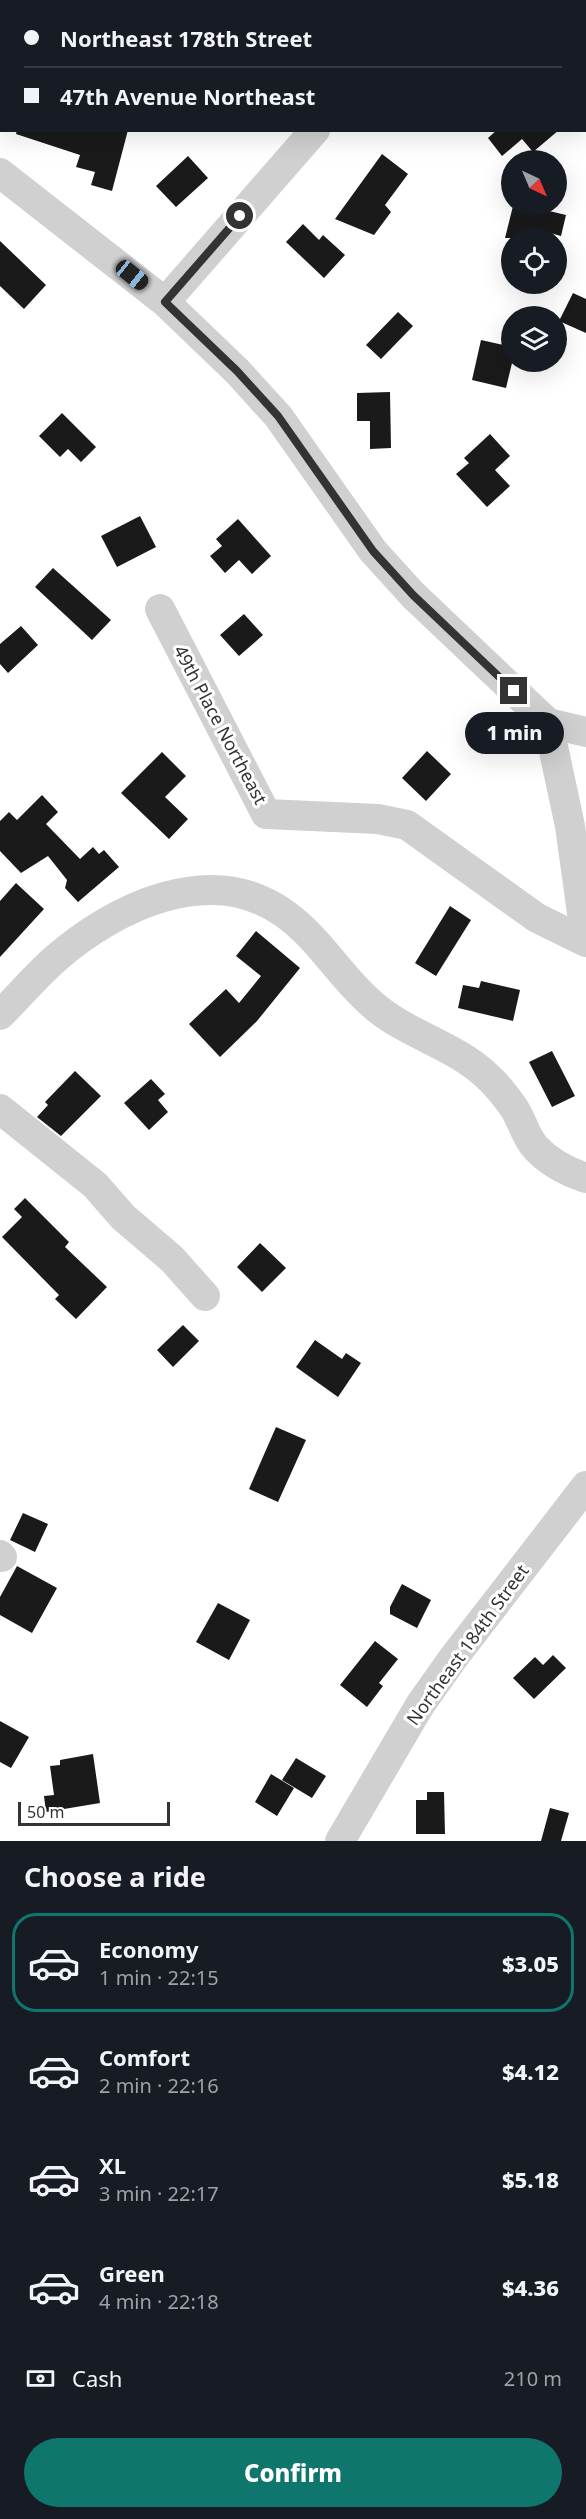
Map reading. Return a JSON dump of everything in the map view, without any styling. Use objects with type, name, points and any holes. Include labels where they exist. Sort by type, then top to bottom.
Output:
[{"type":"street","points":[[165,302],[313,132]]},
{"type":"street","points":[[0,173],[165,302],[237,371],[278,416],[373,551],[407,588],[548,723],[586,732]]},
{"type":"street","name":"49th Place Northeast","points":[[160,609],[266,814],[378,819],[407,825],[537,918],[586,942]]},
{"type":"street","points":[[548,723],[570,826],[586,942]]},
{"type":"street","points":[[0,1015],[59,956],[89,933],[129,911],[173,893],[220,889],[248,896],[283,912],[312,935],[371,1004],[398,1024],[465,1059],[488,1077],[514,1108],[534,1147],[556,1164],[586,1178]]},
{"type":"street","points":[[0,1108],[95,1185],[123,1216],[172,1259],[205,1296]]},
{"type":"street","name":"Northeast 184th Street","points":[[340,1841],[420,1705],[454,1657],[586,1486]]},
{"type":"building","points":[[16,132],[127,132],[112,191],[91,185],[95,172],[76,167],[80,155],[16,134]]},
{"type":"building","points":[[495,132],[557,132],[535,150],[531,150],[522,139],[509,150],[501,150],[501,155],[488,138]]},
{"type":"building","points":[[382,154],[408,174],[385,205],[391,212],[374,235],[335,219]]},
{"type":"building","points":[[188,156],[208,178],[176,207],[156,186]]},
{"type":"building","points":[[510,216],[566,216],[563,228],[508,228]]},
{"type":"building","points":[[303,224],[319,240],[323,235],[345,255],[324,278],[286,242]]},
{"type":"building","points":[[0,241],[46,285],[24,309],[0,286]]},
{"type":"building","points":[[573,293],[586,299],[586,333],[567,325],[566,306]]},
{"type":"building","points":[[398,312],[413,326],[381,359],[366,345]]},
{"type":"building","points":[[481,340],[501,345],[501,372],[510,372],[506,388],[472,380]]},
{"type":"building","points":[[390,392],[391,448],[370,449],[370,421],[357,421],[357,393]]},
{"type":"building","points":[[62,413],[96,447],[81,462],[68,449],[60,457],[39,436]]},
{"type":"building","points":[[490,434],[510,456],[495,470],[510,486],[487,507],[456,474],[469,463],[464,458]]},
{"type":"building","points":[[140,516],[156,547],[117,567],[101,536]]},
{"type":"building","points":[[238,519],[271,556],[252,574],[239,560],[225,573],[210,556],[222,546],[216,539]]},
{"type":"building","points":[[53,568],[111,620],[92,640],[35,587]]},
{"type":"building","points":[[244,614],[263,635],[239,656],[220,635]]},
{"type":"building","points":[[21,626],[38,645],[8,673],[0,664],[0,644]]},
{"type":"building","points":[[427,751],[451,774],[426,801],[402,778]]},
{"type":"building","points":[[162,752],[186,776],[165,797],[188,819],[169,839],[121,793]]},
{"type":"building","points":[[42,795],[58,812],[46,824],[80,859],[93,847],[99,854],[104,850],[119,867],[78,902],[65,888],[67,880],[48,856],[21,873],[0,851],[0,821],[9,812],[17,820]]},
{"type":"building","points":[[16,883],[44,909],[0,957],[0,901]]},
{"type":"building","points":[[450,906],[471,920],[436,976],[415,963]]},
{"type":"building","points":[[256,931],[300,968],[257,1021],[220,1057],[189,1024],[226,989],[239,1003],[261,976],[236,956]]},
{"type":"building","points":[[481,981],[520,990],[513,1021],[458,1008],[463,985],[479,988]]},
{"type":"building","points":[[552,1051],[575,1096],[552,1107],[529,1062]]},
{"type":"building","points":[[75,1071],[101,1096],[61,1136],[37,1117],[48,1105],[45,1102]]},
{"type":"building","points":[[151,1079],[165,1094],[158,1100],[168,1112],[149,1130],[124,1103]]},
{"type":"building","points":[[25,1198],[69,1242],[65,1247],[107,1287],[76,1319],[55,1299],[59,1295],[2,1237],[22,1217],[14,1209]]},
{"type":"building","points":[[260,1243],[286,1268],[262,1292],[237,1267]]},
{"type":"building","points":[[183,1325],[199,1341],[173,1367],[157,1350]]},
{"type":"building","points":[[315,1340],[342,1359],[346,1353],[361,1363],[338,1397],[296,1367]]},
{"type":"building","points":[[276,1427],[306,1440],[278,1502],[249,1489]]},
{"type":"building","points":[[23,1513],[48,1524],[35,1552],[10,1540]]},
{"type":"building","points":[[17,1566],[57,1588],[32,1633],[0,1615],[0,1597]]},
{"type":"building","points":[[402,1584],[431,1600],[417,1628],[390,1614],[390,1607]]},
{"type":"building","points":[[218,1603],[250,1620],[229,1660],[196,1642]]},
{"type":"building","points":[[375,1641],[398,1659],[379,1683],[383,1686],[367,1707],[340,1685]]},
{"type":"building","points":[[553,1655],[566,1668],[534,1699],[513,1678],[535,1657],[543,1665]]},
{"type":"building","points":[[0,1721],[29,1737],[11,1768],[0,1762]]},
{"type":"building","points":[[93,1754],[100,1803],[46,1812],[44,1796],[54,1795],[50,1766],[60,1765],[60,1760]]},
{"type":"building","points":[[296,1758],[326,1776],[312,1798],[282,1780]]},
{"type":"building","points":[[271,1774],[294,1788],[277,1816],[255,1802]]},
{"type":"building","points":[[427,1792],[444,1792],[445,1834],[416,1834],[416,1800],[427,1800]]},
{"type":"building","points":[[550,1808],[569,1813],[561,1841],[541,1841]]},
{"type":"route","points":[[240,216],[165,302],[237,371],[278,416],[373,551],[413,595],[514,691]]}]
